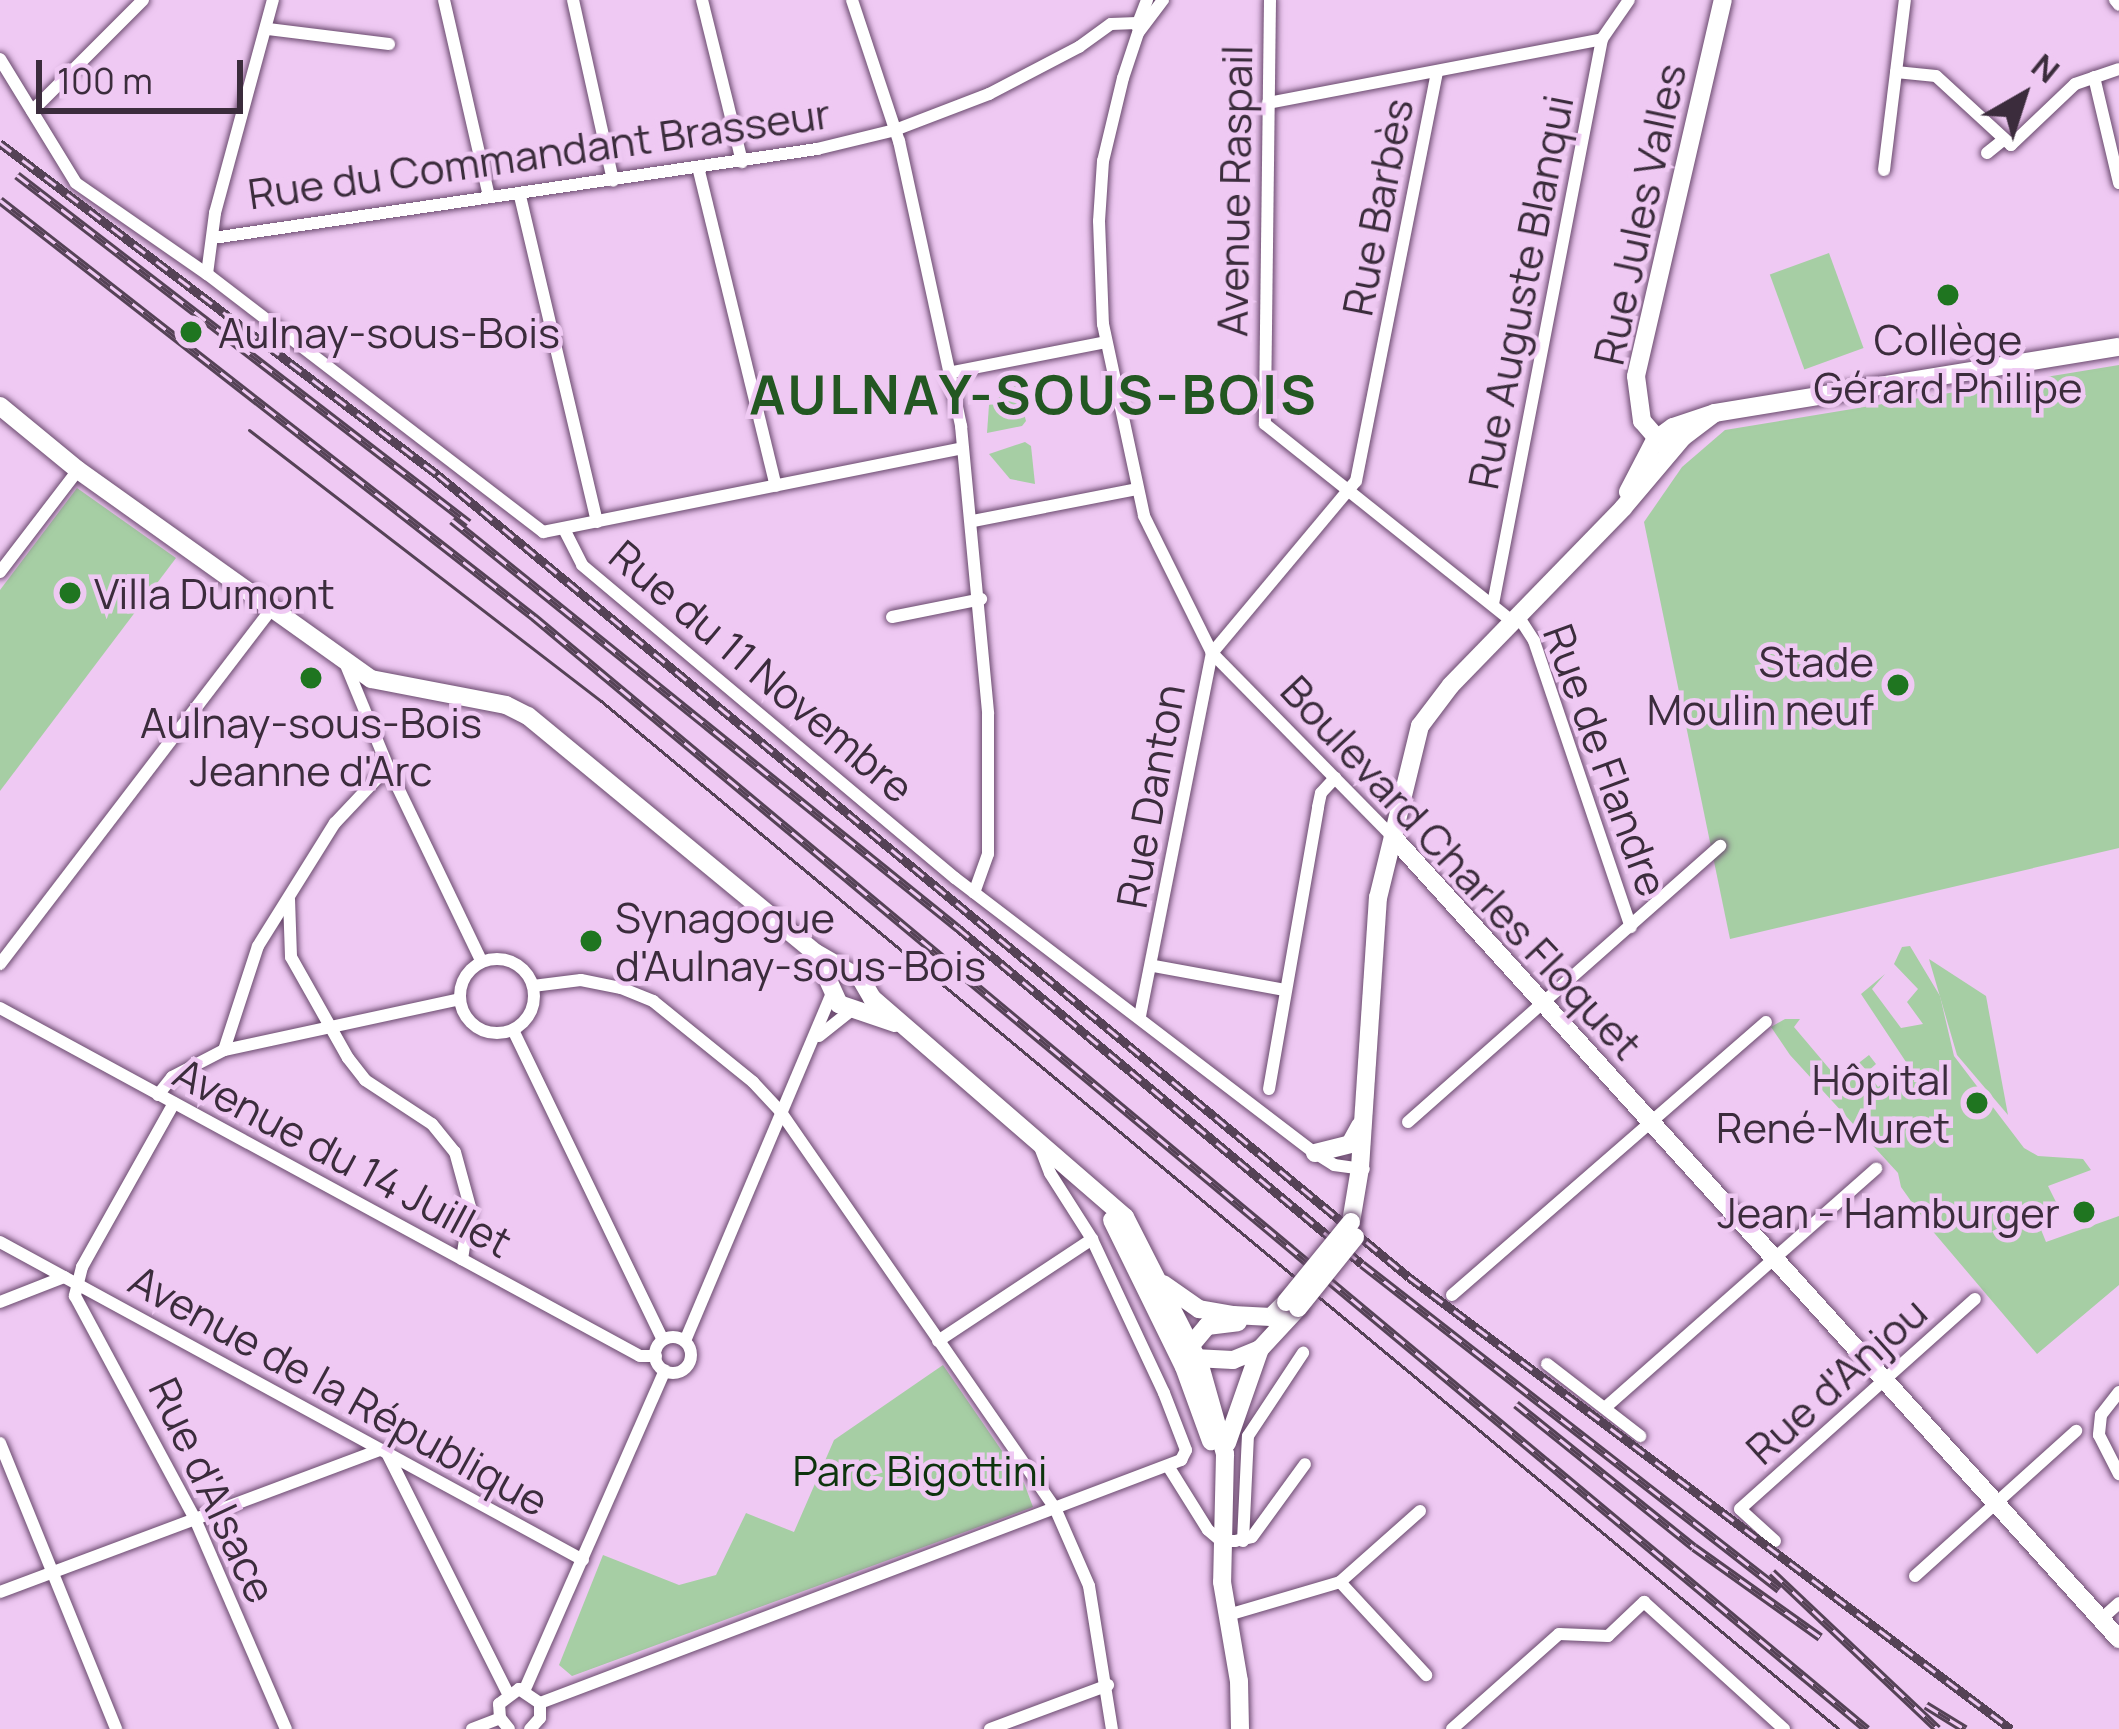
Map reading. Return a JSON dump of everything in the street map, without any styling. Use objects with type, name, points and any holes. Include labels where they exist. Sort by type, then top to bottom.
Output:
[{"type":"street","points":[[32,111],[142,0]]},
{"type":"street","points":[[207,274],[214,213],[273,0]]},
{"type":"street","points":[[444,0],[489,196]]},
{"type":"street","points":[[573,0],[613,182]]},
{"type":"street","points":[[702,0],[742,162]]},
{"type":"street","points":[[852,0],[896,130],[953,372],[964,448],[981,599],[988,854],[974,892]]},
{"type":"street","name":"Boulevard Charles Floquet","points":[[1147,0],[1102,176],[1099,247],[1106,342],[1138,489],[1170,579],[1211,653],[1393,837],[2119,1639]]},
{"type":"street","name":"Boulevard Charles Floquet","points":[[1137,28],[1163,0]]},
{"type":"street","name":"Avenue Raspail","points":[[1270,0],[1264,424],[1516,619]]},
{"type":"street","name":"Rue Auguste Blanqui","points":[[1493,604],[1602,40],[1629,0]]},
{"type":"street","name":"Rue Jules Valles","points":[[1664,446],[1642,421],[1637,368],[1723,0]]},
{"type":"street","points":[[1884,170],[1905,0]]},
{"type":"street","name":"Rue du Commandant Brasseur","points":[[213,238],[489,196],[520,196],[699,171],[896,130],[989,94],[1079,47],[1111,23],[1137,28]]},
{"type":"street","points":[[268,29],[388,44]]},
{"type":"street","points":[[1268,103],[1602,40]]},
{"type":"street","name":"Rue du 11 Novembre","points":[[0,59],[76,183],[207,274],[538,530],[566,531],[582,566],[974,892],[1315,1153],[1334,1165],[1364,1169]]},
{"type":"street","points":[[1896,71],[1936,76],[2011,145],[2075,84],[2119,69]]},
{"type":"street","name":"Rue Barbès","points":[[1345,490],[1356,481],[1437,72]]},
{"type":"street","points":[[2094,76],[2119,183]]},
{"type":"street","points":[[1988,153],[2002,141]]},
{"type":"street","points":[[699,171],[776,486]]},
{"type":"street","points":[[520,196],[597,522]]},
{"type":"street","points":[[953,372],[1106,342]]},
{"type":"street","points":[[1240,1729],[1239,1681],[1221,1541],[1225,1454],[1260,1348],[1367,1210],[1360,1126],[1384,885],[1420,726],[1450,686],[1623,508],[1664,446],[1715,412],[2119,347]]},
{"type":"street","points":[[0,406],[78,470],[346,664],[382,682],[520,710],[816,953],[835,983],[862,1006],[907,1029],[1125,1217],[1160,1281],[1225,1454]]},
{"type":"street","points":[[566,531],[964,448]]},
{"type":"street","points":[[0,572],[78,470]]},
{"type":"street","points":[[973,521],[1138,489]]},
{"type":"street","name":"Rue Danton","points":[[1140,1016],[1154,966],[1200,691],[1211,653],[1345,490]]},
{"type":"street","points":[[892,617],[981,599]]},
{"type":"street","points":[[0,964],[270,610]]},
{"type":"street","name":"Rue de Flandre","points":[[1516,619],[1534,641],[1631,926]]},
{"type":"street","points":[[346,664],[388,767],[482,962]]},
{"type":"street","points":[[224,1049],[258,946],[334,823],[388,767]]},
{"type":"street","points":[[1269,1089],[1321,793],[1335,778]]},
{"type":"street","points":[[1408,1123],[1720,846]]},
{"type":"street","points":[[1384,885],[1428,878]]},
{"type":"street","points":[[1364,1169],[1384,885]]},
{"type":"street","points":[[289,899],[291,957],[365,1079],[432,1124],[455,1152],[470,1208],[462,1259]]},
{"type":"street","points":[[507,960],[533,986],[528,1017],[512,1030],[478,1029],[459,999],[464,977],[482,962],[507,960]]},
{"type":"street","points":[[1154,966],[1285,990]]},
{"type":"street","points":[[835,983],[861,979],[862,1006]]},
{"type":"street","points":[[533,986],[581,980],[653,1001],[753,1082],[780,1111],[1055,1508],[1089,1586],[1112,1729]]},
{"type":"street","points":[[685,1341],[780,1111],[818,1036],[835,983]]},
{"type":"street","points":[[158,1094],[172,1077],[224,1049],[459,999]]},
{"type":"street","points":[[818,1036],[862,1006]]},
{"type":"street","name":"Avenue du 14 Juillet","points":[[0,1008],[640,1356],[656,1356]]},
{"type":"street","points":[[1452,1295],[1766,1022]]},
{"type":"street","points":[[512,1030],[663,1340],[656,1356],[665,1370]]},
{"type":"street","points":[[0,1302],[69,1280],[174,1103]]},
{"type":"street","points":[[1315,1153],[1350,1144],[1360,1126]]},
{"type":"street","points":[[540,1703],[1168,1466],[1186,1450],[1092,1239],[1050,1173],[1041,1144]]},
{"type":"street","points":[[1041,1144],[1116,1224],[1186,1353],[1220,1487]]},
{"type":"street","points":[[1607,1406],[1876,1169]]},
{"type":"street","points":[[938,1341],[1092,1239]]},
{"type":"street","name":"Avenue de la République","points":[[0,1242],[583,1560]]},
{"type":"street","name":"Rue d'Alsace","points":[[69,1280],[128,1384],[195,1519],[286,1729]]},
{"type":"street","points":[[1160,1281],[1199,1309],[1271,1317]]},
{"type":"street","name":"Rue d'Anjou","points":[[1775,1541],[1740,1509],[1975,1299]]},
{"type":"street","points":[[1186,1353],[1207,1326],[1261,1323],[1292,1305]]},
{"type":"street","points":[[663,1340],[685,1341]]},
{"type":"street","points":[[665,1370],[686,1367],[691,1351],[685,1341]]},
{"type":"street","points":[[1186,1353],[1233,1360],[1260,1348]]},
{"type":"street","points":[[1243,1540],[1248,1436],[1304,1353]]},
{"type":"street","points":[[1547,1364],[1640,1436]]},
{"type":"street","points":[[525,1689],[665,1370]]},
{"type":"street","points":[[2119,1392],[2101,1415],[2098,1435],[2119,1474]]},
{"type":"street","points":[[1915,1576],[2076,1431]]},
{"type":"street","points":[[0,1443],[116,1729]]},
{"type":"street","points":[[0,1592],[384,1452],[507,1692]]},
{"type":"street","points":[[1221,1541],[1252,1537],[1305,1464]]},
{"type":"street","points":[[1168,1466],[1188,1504],[1221,1541]]},
{"type":"street","points":[[1228,1615],[1340,1582],[1420,1511]]},
{"type":"street","points":[[1340,1582],[1426,1675]]},
{"type":"street","points":[[1452,1729],[1559,1634],[1608,1636],[1644,1602],[1784,1729]]},
{"type":"street","points":[[2095,1616],[2119,1603]]},
{"type":"street","points":[[990,1729],[1108,1685]]},
{"type":"street","points":[[472,1729],[504,1724],[499,1704],[507,1692],[525,1689]]},
{"type":"street","points":[[525,1689],[540,1703],[540,1718],[530,1729]]},
{"type":"green space","points":[[1829,253],[1864,348],[1804,369],[1770,275]]},
{"type":"green space","name":"Stade Moulin neuf","points":[[2119,365],[2119,848],[1730,939],[1644,522],[1682,467],[1725,430]]},
{"type":"green space","points":[[1016,385],[1026,421],[1022,426],[987,433],[989,405]]},
{"type":"green space","points":[[1025,442],[1031,446],[1035,484],[1010,479],[989,454]]},
{"type":"green space","points":[[77,488],[176,558],[0,791],[0,590]]},
{"type":"green space","points":[[1910,946],[1940,996],[1954,1056],[2024,1148],[2038,1156],[2083,1159],[2091,1170],[2048,1186],[2059,1208],[2036,1217],[2046,1242],[2119,1216],[2119,1285],[2037,1354],[1930,1228],[1901,1187],[1898,1173],[1790,1055],[1771,1027],[1785,1019],[1800,1019],[1794,1027],[1838,1079],[1869,1055],[1876,1064],[1867,1072],[1878,1087],[1892,1078],[1897,1083],[1908,1065],[1861,994],[1885,974],[1872,989],[1901,1028],[1923,1024],[1907,1002],[1918,989],[1894,964],[1902,947]]},
{"type":"green space","points":[[1929,959],[1986,996],[2008,1115],[1957,1055]]},
{"type":"green space","name":"Parc Bigottini","points":[[943,1365],[1024,1483],[1033,1507],[572,1676],[559,1665],[603,1555],[679,1585],[716,1575],[746,1513],[794,1532],[834,1440]]},
{"type":"tram line","points":[[249,430],[601,701],[1839,1729]]},
{"type":"railway","points":[[0,143],[438,475],[1409,1277],[2011,1729]]},
{"type":"railway","points":[[17,175],[469,523]]},
{"type":"railway","points":[[0,200],[534,617],[1867,1729]]},
{"type":"railway","points":[[452,520],[958,928],[1362,1264],[1779,1589]]},
{"type":"railway","points":[[1516,1404],[1694,1547],[1820,1637]]},
{"type":"railway","points":[[1772,1572],[1938,1729]]},
{"type":"railway","points":[[1926,1705],[1965,1729]]},
{"type":"place","name":"Collège Gérard Philipe","points":[[1948,295]]},
{"type":"place","name":"Aulnay-sous-Bois","points":[[191,332]]},
{"type":"place","name":"Villa Dumont","points":[[70,593]]},
{"type":"place","name":"Aulnay-sous-Bois Jeanne d'Arc","points":[[311,678]]},
{"type":"place","name":"Stade Moulin neuf","points":[[1898,685]]},
{"type":"place","name":"Synagogue d'Aulnay-sous-Bois","points":[[591,941]]},
{"type":"place","name":"Hôpital René-Muret","points":[[1977,1103]]},
{"type":"place","name":"Jean - Hamburger","points":[[2084,1212]]},
{"type":"district","name":"AULNAY-SOUS-BOIS","points":[[1034,393]]}]
